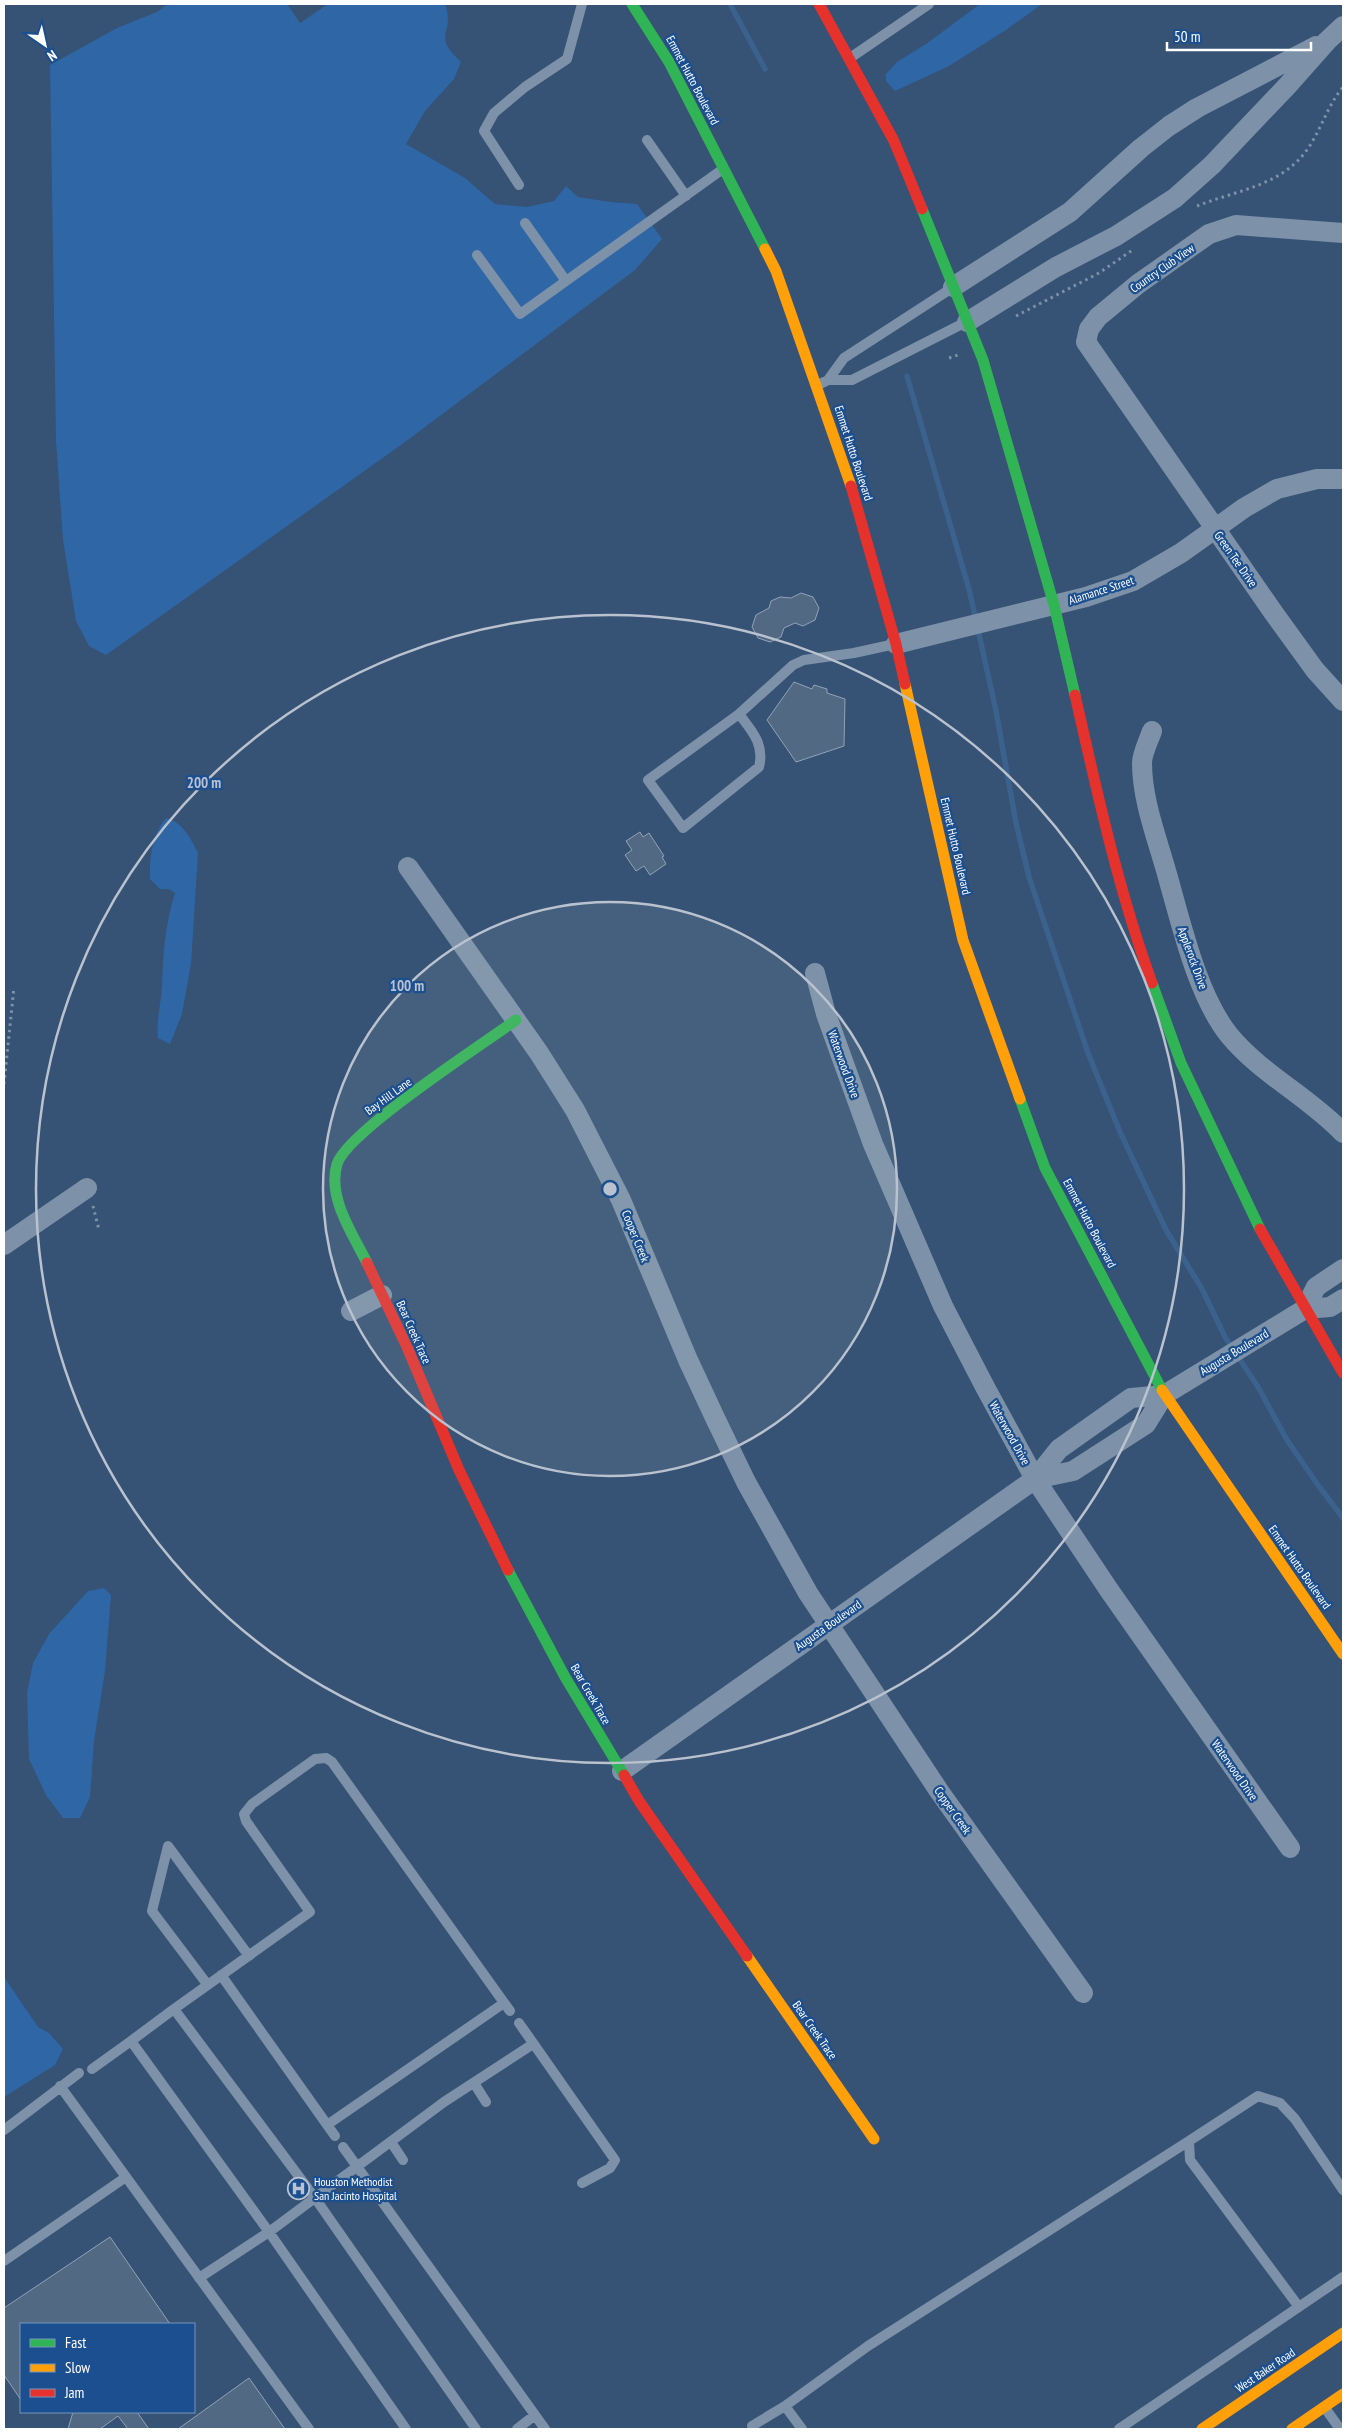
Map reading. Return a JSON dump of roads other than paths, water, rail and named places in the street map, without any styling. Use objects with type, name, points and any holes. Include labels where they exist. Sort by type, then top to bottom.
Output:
[{"type":"street","name":"Emmet Hutto Boulevard","points":[[632,4],[670,62],[776,271],[817,386],[846,469],[896,644],[963,940],[1045,1168],[1164,1395],[1343,1654]]},
{"type":"street","points":[[818,4],[894,140],[982,360],[1054,605],[1108,844],[1131,925],[1184,1071],[1253,1218],[1343,1373]]},
{"type":"street","points":[[967,322],[1056,268],[1116,236],[1175,198],[1212,165],[1343,26]]},
{"type":"street","points":[[954,287],[1070,212],[1141,148],[1169,126],[1212,100],[1327,41]]},
{"type":"street","name":"Country Club View","points":[[1134,412],[1086,342],[1089,329],[1098,317],[1113,303],[1169,262],[1220,229],[1236,226],[1343,232]]},
{"type":"street","name":"Green Tee Drive","points":[[1134,412],[1294,642],[1343,701]]},
{"type":"street","name":"Alamance Street","points":[[896,644],[1086,597],[1133,581],[1181,553],[1215,528],[1277,489],[1307,481],[1343,479]]},
{"type":"street","name":"Applerock Drive","points":[[1152,731],[1142,761],[1146,798],[1186,941],[1212,1009],[1218,1021],[1248,1054],[1327,1116],[1343,1133]]},
{"type":"street","name":"Cooper Creek","points":[[408,867],[516,1020],[575,1110],[608,1170],[688,1360],[746,1482],[828,1624]]},
{"type":"street","name":"Waterwood Drive","points":[[815,973],[826,1014],[849,1081],[902,1216],[956,1333],[1035,1479],[1109,1590],[1290,1848]]},
{"type":"street","name":"Bay Hill Lane","points":[[349,1226],[338,1204],[335,1187],[338,1164],[346,1148],[377,1120],[516,1020]]},
{"type":"street","points":[[4,1245],[87,1188]]},
{"type":"street","name":"Bear Creek Trace","points":[[349,1226],[382,1295],[459,1470],[520,1595],[565,1677],[622,1771],[717,1916],[874,2139]]},
{"type":"street","points":[[1305,1310],[1316,1287],[1343,1269]]},
{"type":"street","points":[[351,1311],[382,1295]]},
{"type":"street","name":"Augusta Boulevard","points":[[622,1771],[1035,1479],[1059,1449],[1131,1398],[1164,1395],[1305,1310],[1330,1307],[1343,1298]]},
{"type":"street","name":"Augusta Boulevard","points":[[1035,1479],[1073,1471],[1130,1435],[1146,1424],[1164,1395]]},
{"type":"street","name":"Copper Creek","points":[[828,1624],[939,1791],[1083,1993]]},
{"type":"street","name":"West Baker Road","points":[[1202,2429],[1343,2333]]},
{"type":"street","points":[[1292,2429],[1343,2394]]},
{"type":"lane","points":[[519,185],[484,130],[494,113],[525,87],[567,59],[582,4]]},
{"type":"lane","points":[[849,59],[929,4]]},
{"type":"lane","points":[[647,140],[686,196]]},
{"type":"lane","points":[[477,255],[520,314],[724,169]]},
{"type":"lane","points":[[525,223],[566,281]]},
{"type":"lane","points":[[817,386],[828,380],[844,358],[954,287]]},
{"type":"lane","points":[[828,380],[852,380],[967,322]]},
{"type":"lane","points":[[739,714],[762,750],[759,767],[683,828],[648,780],[739,714],[793,665],[804,660],[854,653],[896,644]]},
{"type":"lane","points":[[92,2070],[208,1984],[310,1912],[246,1821],[244,1814],[246,1809],[316,1759],[326,1758],[332,1762],[507,2007],[327,2126]]},
{"type":"lane","points":[[208,1984],[152,1911],[168,1846],[249,1956]]},
{"type":"lane","points":[[221,1975],[335,2136]]},
{"type":"lane","points":[[174,2009],[315,2198],[476,2429]]},
{"type":"lane","points":[[518,2023],[615,2160],[610,2168],[582,2184]]},
{"type":"lane","points":[[131,2041],[269,2232],[406,2429]]},
{"type":"lane","points":[[199,2278],[269,2232],[391,2142],[533,2044]]},
{"type":"lane","points":[[4,2130],[79,2073]]},
{"type":"lane","points":[[474,2083],[486,2102]]},
{"type":"lane","points":[[60,2086],[310,2429]]},
{"type":"lane","points":[[752,2426],[785,2406],[868,2346],[1258,2096],[1280,2103],[1295,2119],[1343,2190]]},
{"type":"lane","points":[[391,2142],[404,2160]]},
{"type":"lane","points":[[1188,2142],[1190,2160],[1299,2307]]},
{"type":"lane","points":[[343,2147],[545,2429]]},
{"type":"lane","points":[[4,2261],[126,2177]]},
{"type":"lane","points":[[1119,2429],[1343,2277]]},
{"type":"lane","points":[[785,2406],[802,2429]]},
{"type":"lane","points":[[1324,2407],[1340,2429]]},
{"type":"lane","points":[[517,2429],[535,2415]]},
{"type":"waterway","points":[[730,4],[765,69]]},
{"type":"waterway","points":[[907,376],[969,589],[996,711],[1016,823],[1029,877],[1088,1053],[1120,1132],[1166,1230],[1202,1289],[1225,1337],[1258,1387],[1287,1440],[1343,1518]]},
{"type":"place","name":"Houston Methodist San Jacinto Hospital","points":[[298,2188]]}]
